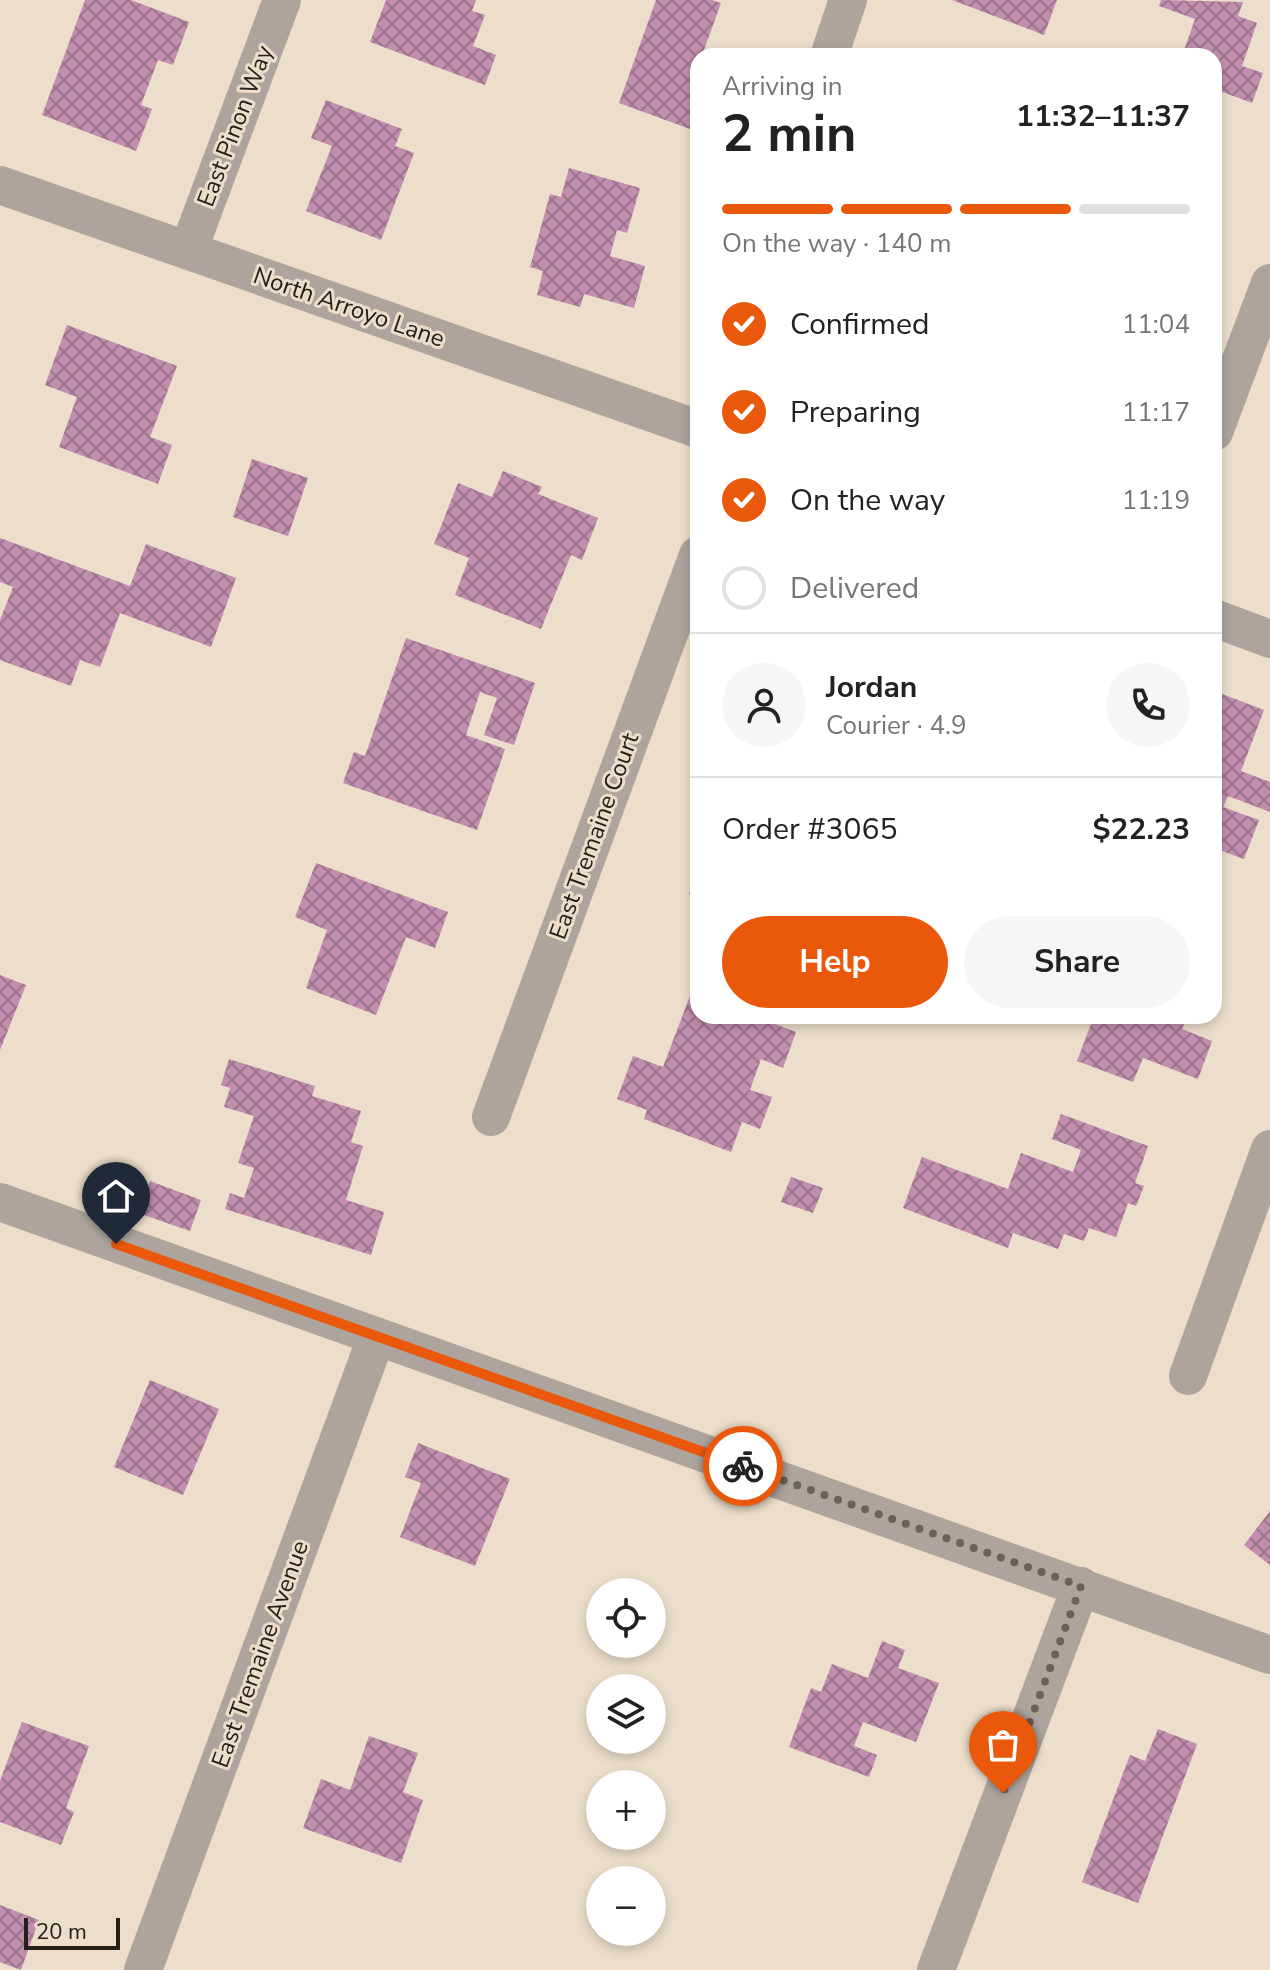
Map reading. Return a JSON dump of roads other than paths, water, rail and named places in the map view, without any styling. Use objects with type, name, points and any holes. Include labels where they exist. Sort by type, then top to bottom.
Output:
[{"type":"street","name":"East Pinon Way","points":[[188,251],[282,0]]},
{"type":"street","points":[[832,48],[848,0]]},
{"type":"street","name":"North Arroyo Lane","points":[[2,194],[188,251],[690,426]]},
{"type":"street","points":[[1222,411],[1270,283]]},
{"type":"street","name":"East Tremaine Court","points":[[491,1117],[690,577]]},
{"type":"street","points":[[1222,621],[1270,639]]},
{"type":"street","points":[[1188,1376],[1270,1149]]},
{"type":"street","points":[[0,1202],[1270,1655]]},
{"type":"street","name":"East Tremaine Avenue","points":[[143,1970],[376,1338]]},
{"type":"street","points":[[936,1970],[1081,1586]]}]
